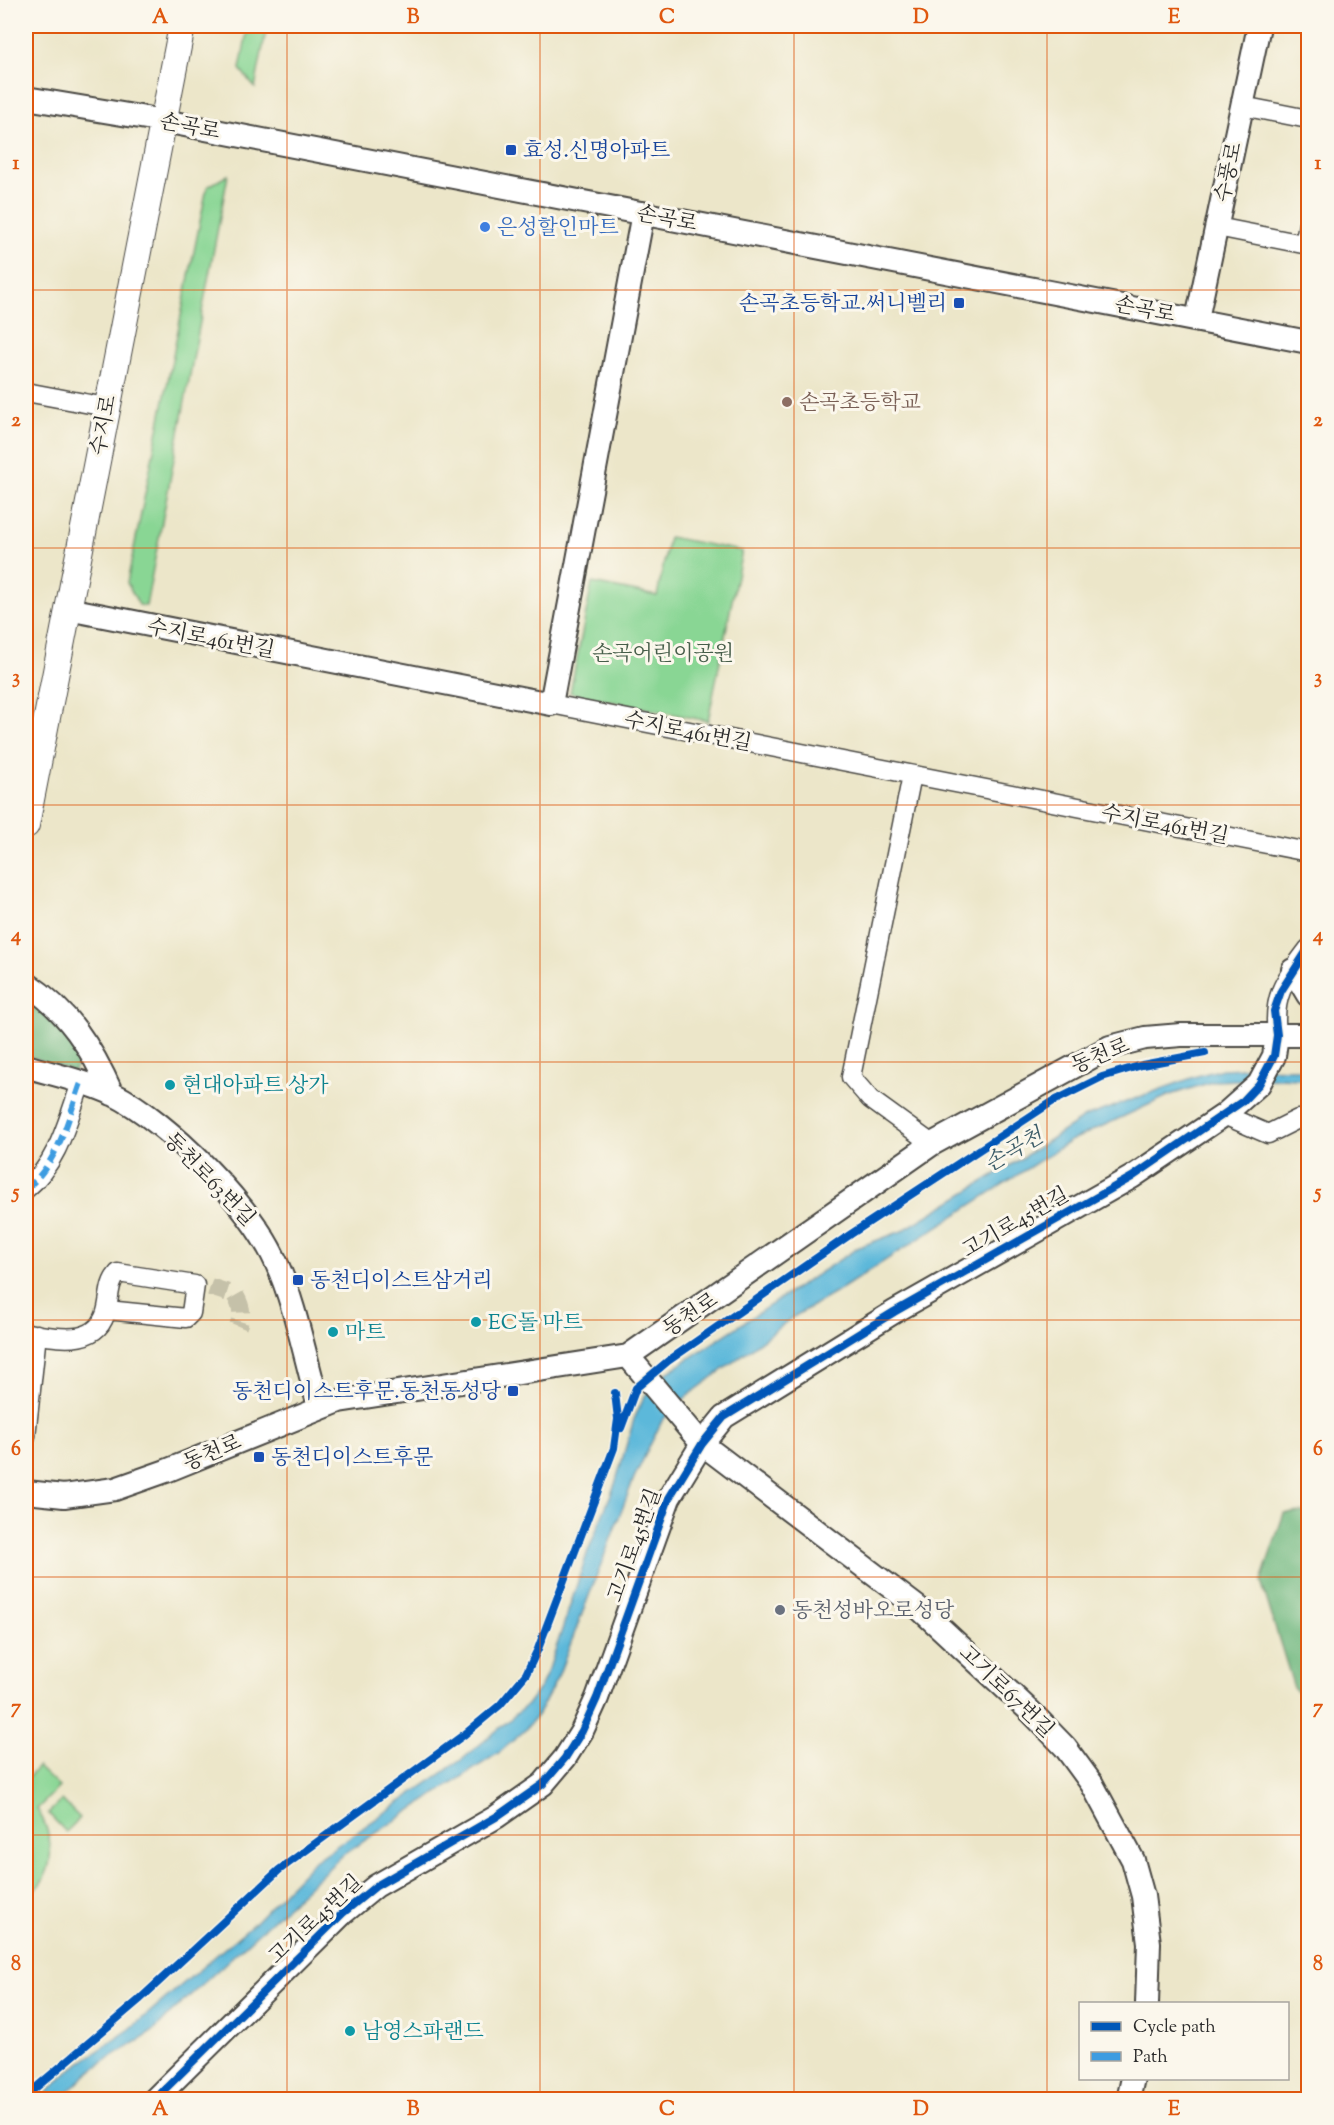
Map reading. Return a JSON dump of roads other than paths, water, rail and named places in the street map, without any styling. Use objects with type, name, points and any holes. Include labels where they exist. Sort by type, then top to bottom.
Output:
[{"type":"main road","name":"수지로","points":[[26,825],[182,26]]},
{"type":"street","name":"수풍로","points":[[1197,319],[1259,26]]},
{"type":"street","name":"손곡로","points":[[26,98],[164,121],[1308,342]]},
{"type":"street","points":[[1242,106],[1308,119]]},
{"type":"street","points":[[551,704],[643,213]]},
{"type":"street","points":[[1217,226],[1306,245],[1308,224]]},
{"type":"street","points":[[26,392],[106,407]]},
{"type":"street","name":"수지로461번길","points":[[68,609],[1308,852]]},
{"type":"street","points":[[912,775],[851,1077],[870,1099],[932,1144]]},
{"type":"street","points":[[1277,1035],[1274,1011],[1281,991],[1308,949]]},
{"type":"street","points":[[1293,970],[1308,995]]},
{"type":"street","points":[[26,983],[46,996],[72,1023],[97,1060],[112,1094]]},
{"type":"street","name":"동천로","points":[[26,1492],[64,1496],[115,1489],[166,1471],[319,1406],[339,1401],[634,1363],[932,1144],[1110,1047],[1144,1038],[1181,1035],[1308,1035]]},
{"type":"street","name":"고기로45번길","points":[[154,2100],[351,1906],[376,1886],[408,1866],[504,1812],[543,1784],[565,1758],[582,1731],[597,1698],[669,1498],[702,1444],[724,1417],[894,1312],[1132,1177],[1224,1115],[1244,1101],[1259,1084],[1274,1056],[1277,1035]]},
{"type":"street","name":"동천로63번길","points":[[26,1066],[112,1094],[152,1120],[200,1162],[261,1233],[286,1286],[319,1406]]},
{"type":"street","points":[[26,1189],[37,1180],[58,1148],[81,1083]]},
{"type":"street","points":[[1224,1115],[1268,1134],[1298,1119],[1308,1120]]},
{"type":"street","points":[[26,1436],[31,1334],[69,1339],[82,1337],[102,1322],[107,1310],[111,1281],[118,1273],[195,1285],[191,1312],[186,1318],[107,1310]]},
{"type":"street","name":"고기로67번길","points":[[634,1363],[702,1444],[921,1610],[1031,1712],[1065,1747],[1092,1784],[1133,1860],[1143,1896],[1149,1943],[1147,2002]]},
{"type":"street","points":[[1128,2100],[1133,2080]]},
{"type":"water","points":[[1222,1069],[1308,1069],[1308,1080],[1281,1078],[1215,1081],[1170,1095],[1070,1141],[835,1293],[793,1317],[677,1404],[662,1421],[634,1478],[559,1674],[538,1714],[524,1731],[500,1752],[344,1854],[153,2031],[95,2068],[61,2099],[39,2100],[70,2070],[130,2029],[253,1924],[312,1863],[464,1758],[527,1705],[541,1686],[550,1666],[588,1551],[615,1484],[634,1419],[645,1396],[659,1378],[859,1247],[902,1231],[1085,1117],[1197,1076]]},
{"type":"tunnel","points":[[210,1287],[235,1295],[241,1310],[238,1326]]},
{"type":"place","name":"효성.신명아파트","points":[[511,150]]},
{"type":"place","name":"은성할인마트","points":[[485,227]]},
{"type":"place","name":"손곡초등학교.써니벨리","points":[[959,303]]},
{"type":"place","name":"손곡초등학교","points":[[787,402]]},
{"type":"place","name":"현대아파트 상가","points":[[170,1085]]},
{"type":"place","name":"동천디이스트삼거리","points":[[298,1280]]},
{"type":"place","name":"EC돌 마트","points":[[476,1322]]},
{"type":"place","name":"마트","points":[[333,1332]]},
{"type":"place","name":"동천디이스트후문.동천동성당","points":[[513,1391]]},
{"type":"place","name":"동천디이스트후문","points":[[259,1457]]},
{"type":"place","name":"동천성바오로성당","points":[[780,1610]]},
{"type":"place","name":"남영스파랜드","points":[[350,2031]]},
{"type":"park label","name":"손곡어린이공원","points":[[663,653]]},
{"type":"water label","name":"손곡천","points":[[1013,1149]]}]
